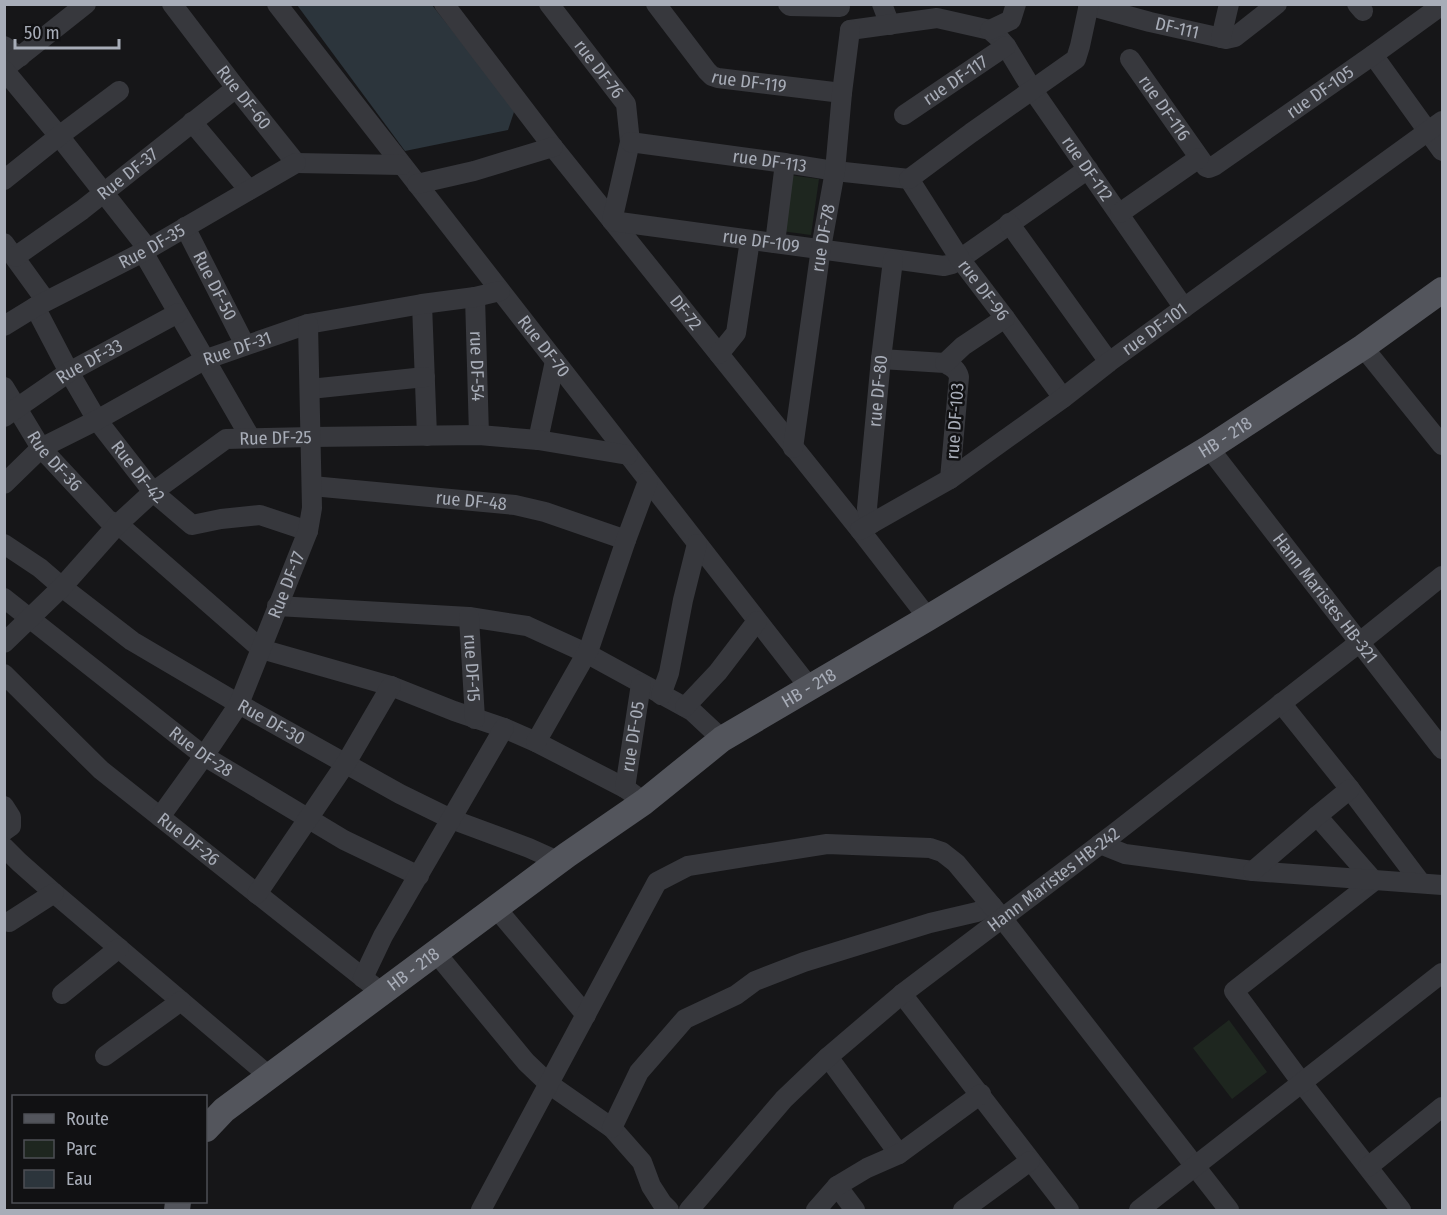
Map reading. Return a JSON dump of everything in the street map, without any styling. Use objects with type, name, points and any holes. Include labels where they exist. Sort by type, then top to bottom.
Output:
[{"type":"main road","name":"HB - 218","points":[[207,1128],[224,1110],[269,1076],[372,985],[436,953],[560,862],[634,795],[722,739],[1209,448],[1363,347],[1443,290]]},
{"type":"street","name":"Rue DF-60","points":[[172,4],[296,163]]},
{"type":"street","name":"Rue DF-70","points":[[277,4],[810,688]]},
{"type":"street","name":"rue DF-76","points":[[549,4],[626,104],[630,142],[612,221]]},
{"type":"street","name":"rue DF-119","points":[[656,4],[712,76],[842,93]]},
{"type":"street","points":[[788,4],[790,6],[840,6],[850,30],[890,25],[938,11],[990,30],[1011,20],[1016,4]]},
{"type":"street","points":[[882,4],[890,25]]},
{"type":"street","points":[[1229,4],[1225,38],[1235,37],[1277,4]]},
{"type":"street","points":[[85,5],[12,51],[4,70],[104,193],[145,251],[204,360],[250,437]]},
{"type":"street","points":[[909,179],[1076,59],[1088,5]]},
{"type":"street","name":"DF-111","points":[[1088,5],[1152,13],[1225,38]]},
{"type":"street","name":"rue DF-105","points":[[1199,158],[1207,168],[1214,166],[1442,5]]},
{"type":"street","name":"DF-72","points":[[448,6],[553,147],[794,448],[866,527],[928,618]]},
{"type":"street","name":"rue DF-78","points":[[794,448],[821,248],[835,171],[850,30]]},
{"type":"street","name":"rue DF-112","points":[[990,30],[1006,46],[1032,89],[1184,308]]},
{"type":"street","name":"rue DF-117","points":[[904,116],[1006,46]]},
{"type":"street","points":[[1373,55],[1436,126],[1443,151]]},
{"type":"street","name":"rue DF-116","points":[[1130,59],[1199,158]]},
{"type":"street","name":"Rue DF-37","points":[[10,250],[76,215],[236,87]]},
{"type":"street","points":[[4,180],[119,91]]},
{"type":"street","points":[[192,122],[249,190]]},
{"type":"street","name":"rue DF-101","points":[[866,527],[950,479],[1436,126]]},
{"type":"street","name":"rue DF-113","points":[[630,142],[909,179]]},
{"type":"street","points":[[417,184],[474,171],[553,147]]},
{"type":"street","points":[[1120,213],[1199,158]]},
{"type":"street","points":[[296,163],[402,165]]},
{"type":"street","name":"Rue DF-35","points":[[4,326],[40,304],[145,251],[296,163]]},
{"type":"street","points":[[775,243],[785,163]]},
{"type":"street","points":[[954,262],[1088,169]]},
{"type":"street","name":"rue DF-96","points":[[909,179],[954,262],[1005,318],[1063,398]]},
{"type":"street","name":"rue DF-109","points":[[612,221],[821,248],[893,260],[944,266],[954,262]]},
{"type":"street","points":[[1009,223],[1109,362]]},
{"type":"street","name":"Rue DF-50","points":[[185,227],[245,345]]},
{"type":"street","points":[[719,354],[736,333],[750,240]]},
{"type":"street","name":"Rue DF-42","points":[[10,250],[40,304],[69,372],[97,420],[153,492],[192,525],[260,515],[308,531]]},
{"type":"street","name":"rue DF-80","points":[[866,527],[881,359],[893,260]]},
{"type":"street","name":"Rue DF-31","points":[[4,484],[41,448],[97,420],[204,360],[308,324],[500,291]]},
{"type":"street","name":"rue DF-54","points":[[475,297],[478,435]]},
{"type":"street","points":[[422,304],[427,436]]},
{"type":"street","name":"Rue DF-33","points":[[11,412],[69,372],[178,313]]},
{"type":"street","points":[[945,363],[963,346],[1005,318]]},
{"type":"street","name":"Rue DF-17","points":[[160,817],[239,704],[308,531],[312,508],[312,486],[308,324]]},
{"type":"street","points":[[1363,347],[1443,445]]},
{"type":"street","name":"rue DF-103","points":[[881,359],[945,363],[958,372],[950,479]]},
{"type":"street","points":[[538,440],[555,361]]},
{"type":"street","points":[[310,390],[425,377]]},
{"type":"street","name":"Rue DF-36","points":[[4,387],[11,412],[108,520],[118,524],[261,649]]},
{"type":"street","name":"Rue DF-25","points":[[4,643],[62,587],[118,524],[153,492],[226,439],[478,435],[538,440],[628,455]]},
{"type":"street","name":"Hann Maristes HB-321","points":[[1209,448],[1443,749]]},
{"type":"street","points":[[536,742],[586,653],[648,481]]},
{"type":"street","name":"rue DF-48","points":[[312,486],[514,505],[545,512],[626,540]]},
{"type":"street","name":"Rue DF-30","points":[[4,544],[40,568],[132,641],[239,704],[400,794],[451,819],[560,862]]},
{"type":"street","points":[[661,695],[669,673],[683,600],[698,544]]},
{"type":"street","name":"Hann Maristes HB-242","points":[[689,1210],[777,1107],[828,1057],[997,912],[1100,844],[1443,576]]},
{"type":"street","name":"Rue DF-28","points":[[4,598],[204,756],[344,840],[419,876]]},
{"type":"street","points":[[277,606],[469,617],[527,626],[586,653],[692,711],[722,739]]},
{"type":"street","name":"rue DF-15","points":[[469,617],[475,718]]},
{"type":"street","points":[[685,707],[718,672],[757,621]]},
{"type":"street","points":[[261,649],[391,686],[504,728],[536,742],[634,795]]},
{"type":"street","name":"Rue DF-26","points":[[4,674],[100,770],[372,985]]},
{"type":"street","name":"rue DF-05","points":[[634,795],[641,684]]},
{"type":"street","points":[[257,894],[346,763],[391,686]]},
{"type":"street","points":[[1281,703],[1421,883]]},
{"type":"street","points":[[372,985],[383,936],[504,728]]},
{"type":"street","points":[[1253,871],[1350,789]]},
{"type":"street","points":[[4,806],[11,817],[11,826],[4,831]]},
{"type":"street","points":[[1317,816],[1374,880]]},
{"type":"street","points":[[481,1210],[657,882],[688,866],[826,844],[930,848],[942,852],[956,863],[997,912],[1229,1210]]},
{"type":"street","points":[[1100,844],[1125,854],[1253,871],[1443,885]]},
{"type":"street","points":[[4,847],[54,893],[269,1076]]},
{"type":"street","points":[[1374,880],[1234,991],[1401,1210]]},
{"type":"street","points":[[9,922],[54,893]]},
{"type":"street","points":[[496,908],[586,1016]]},
{"type":"street","points":[[612,1128],[639,1072],[685,1019],[736,995],[755,981],[804,962],[930,923],[976,912],[997,912]]},
{"type":"street","points":[[62,994],[119,948]]},
{"type":"street","points":[[436,953],[526,1062],[549,1084],[612,1128],[642,1162],[651,1185],[669,1210]]},
{"type":"street","points":[[1139,1210],[1443,973]]},
{"type":"street","points":[[902,994],[1069,1210]]},
{"type":"street","points":[[105,1056],[181,1001]]},
{"type":"street","points":[[828,1057],[899,1154]]},
{"type":"street","points":[[816,1210],[837,1186],[867,1167],[899,1154],[981,1095]]},
{"type":"street","points":[[1368,1167],[1443,1107]]},
{"type":"street","points":[[963,1210],[1030,1161]]},
{"type":"street","points":[[837,1186],[855,1210]]},
{"type":"green space","points":[[789,175],[819,179],[811,235],[781,231]]},
{"type":"green space","points":[[1229,1020],[1267,1072],[1232,1099],[1193,1048]]},
{"type":"water","points":[[297,5],[432,5],[515,109],[508,130],[405,151]]}]
